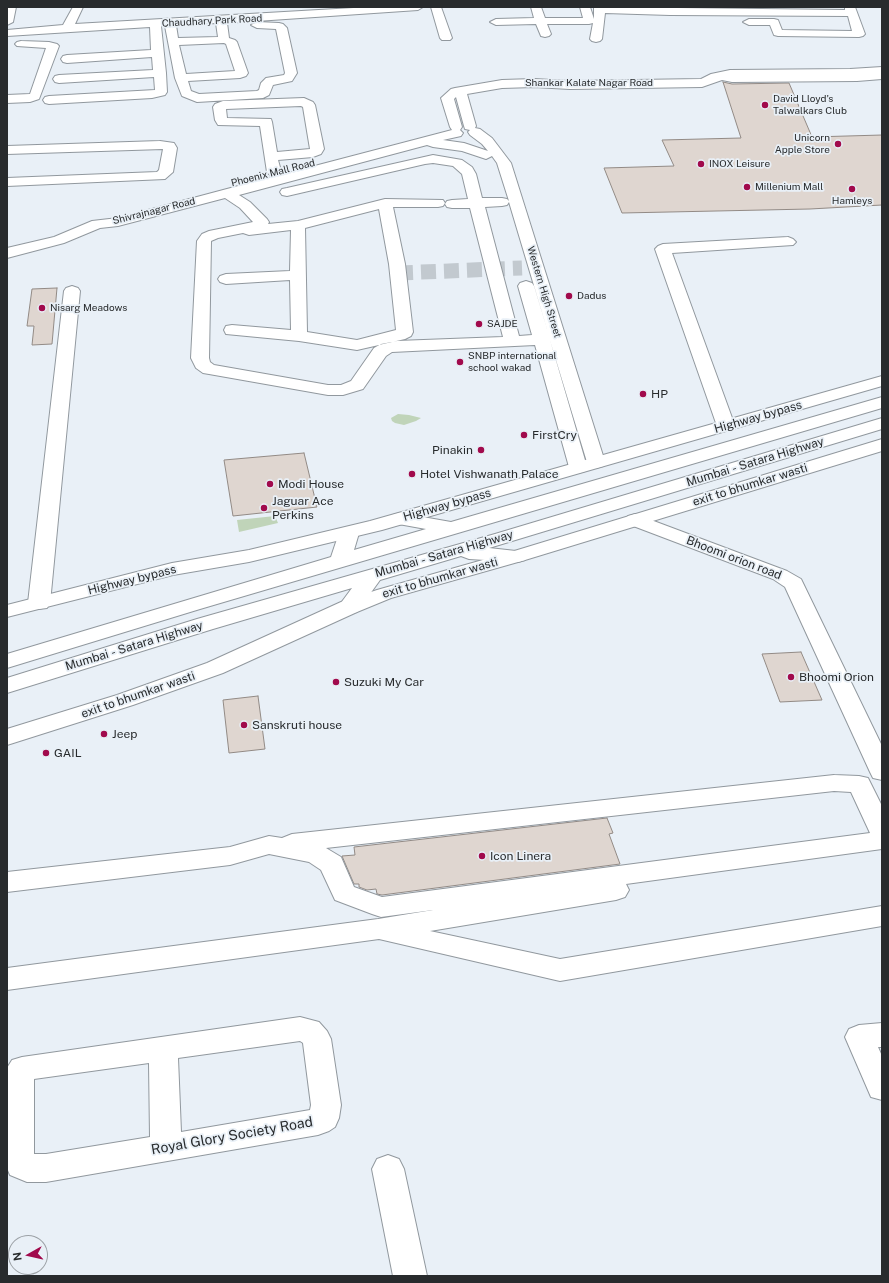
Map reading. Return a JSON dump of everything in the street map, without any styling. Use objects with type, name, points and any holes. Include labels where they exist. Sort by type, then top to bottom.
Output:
[{"type":"main road","points":[[7,22],[11,7]]},
{"type":"main road","points":[[67,28],[78,7]]},
{"type":"main road","name":"Chaudhary Park Road","points":[[11,39],[67,28],[153,32],[170,23],[221,23],[384,8],[417,7]]},
{"type":"main road","points":[[436,7],[446,38]]},
{"type":"main road","points":[[536,7],[546,35]]},
{"type":"main road","points":[[502,35],[494,17],[540,21],[589,21],[585,7]]},
{"type":"main road","points":[[596,39],[600,16],[599,8],[851,10],[859,34],[778,33],[774,22],[732,22]]},
{"type":"main road","points":[[170,23],[181,78],[186,93],[197,98],[259,95],[265,92],[267,83],[270,81],[285,80],[290,76],[281,28],[279,26],[221,23],[224,40]]},
{"type":"main road","points":[[49,100],[158,93],[162,90],[153,32]]},
{"type":"main road","points":[[7,100],[30,98],[35,96],[54,46],[11,39]]},
{"type":"main road","points":[[173,42],[224,40],[231,42],[242,73],[235,75],[181,78]]},
{"type":"main road","points":[[67,59],[157,53]]},
{"type":"main road","name":"Shankar Kalate Nagar Road","points":[[463,130],[448,98],[455,92],[502,84],[534,83],[570,85],[702,83],[715,77],[730,74],[850,73],[882,71]]},
{"type":"main road","points":[[59,79],[160,73]]},
{"type":"main road","name":"Shankar Kalate Nagar Road","points":[[722,76],[732,78],[857,78],[882,75]]},
{"type":"main road","points":[[271,157],[308,154],[316,151],[317,149],[309,105],[304,102],[298,102],[223,105],[219,107],[221,121],[223,122],[263,120],[266,122],[271,157],[277,175]]},
{"type":"main road","points":[[215,129],[267,127]]},
{"type":"main road","name":"Phoenix Mall Road","points":[[356,156],[416,143],[463,130]]},
{"type":"main road","name":"Phoenix Mall Road","points":[[97,224],[110,216],[463,130]]},
{"type":"main road","name":"Western High Street","points":[[463,130],[490,162],[509,209],[574,389],[596,462]]},
{"type":"main road","name":"Western High Street","points":[[463,130],[487,141],[504,163],[509,209]]},
{"type":"main road","points":[[416,143],[449,144],[468,148],[486,156]]},
{"type":"main road","points":[[7,150],[165,145],[169,146],[170,148],[163,181],[152,177],[7,182]]},
{"type":"main road","points":[[241,202],[433,159],[457,163],[467,170],[469,174],[512,341]]},
{"type":"main road","name":"Shivrajnagar Road","points":[[7,253],[59,240],[97,224],[118,222],[226,193],[277,175]]},
{"type":"main road","points":[[226,193],[241,202],[262,223],[214,234],[207,237],[204,241],[200,358],[202,364],[209,369],[328,390],[343,390],[357,385],[380,352],[387,348],[397,346],[542,340]]},
{"type":"main road","points":[[232,330],[299,336],[357,345],[399,335],[405,332],[397,264],[385,203]]},
{"type":"main road","points":[[249,231],[298,225],[385,203],[438,203]]},
{"type":"main road","points":[[452,204],[477,203],[509,209]]},
{"type":"main road","points":[[298,225],[299,336]]},
{"type":"main road","points":[[726,426],[663,249],[788,242]]},
{"type":"main road","name":"Western High Street","points":[[528,264],[542,340],[578,467]]},
{"type":"main road","points":[[226,279],[298,276]]},
{"type":"main road","points":[[39,603],[72,291]]},
{"type":"main road","name":"Highway bypass","points":[[7,611],[172,569],[248,556],[349,533],[882,381]]},
{"type":"main road","points":[[556,390],[574,389]]},
{"type":"main road","name":"Mumbai - Satara Highway","points":[[7,661],[340,561],[882,402]]},
{"type":"main road","name":"Mumbai - Satara Highway","points":[[7,686],[205,624],[452,552],[882,423]]},
{"type":"main road","name":"exit to bhumkar wasti","points":[[7,737],[125,700],[215,668],[349,607],[384,594],[518,556],[882,445]]},
{"type":"main road","points":[[400,519],[452,528]]},
{"type":"main road","name":"Bhoomi orion road","points":[[635,520],[780,575],[794,582],[882,772]]},
{"type":"main road","points":[[340,561],[349,533]]},
{"type":"main road","points":[[452,552],[518,556]]},
{"type":"main road","points":[[349,607],[373,575]]},
{"type":"main road","points":[[7,882],[230,856],[269,845],[834,783],[859,784],[882,832]]},
{"type":"main road","points":[[269,845],[316,854],[332,864],[344,893],[381,907],[882,840]]},
{"type":"main road","points":[[7,980],[378,929],[654,884],[882,850]]},
{"type":"main road","points":[[378,929],[560,970],[882,916]]},
{"type":"main road","name":"Royal Glory Society Road","points":[[300,1029],[309,1030],[316,1038],[326,1104],[324,1118],[318,1122],[46,1168],[27,1168],[21,1165],[19,1160],[13,1083],[19,1072],[28,1067],[163,1048],[300,1029]]},
{"type":"main road","points":[[882,1035],[859,1037],[882,1088]]},
{"type":"main road","points":[[163,1048],[166,1147]]},
{"type":"main road","points":[[388,1169],[410,1276]]},
{"type":"green space","points":[[398,414],[421,418],[404,425],[392,421],[391,418]]},
{"type":"green space","points":[[275,516],[278,523],[239,532],[237,520]]},
{"type":"building","name":"Millenium Mall","points":[[723,82],[732,84],[789,83],[812,137],[882,135],[882,205],[810,209],[622,213],[604,168],[674,166],[662,140],[741,138]]},
{"type":"building","name":"Nisarg Meadows","points":[[57,288],[52,344],[32,345],[34,326],[27,326],[32,289]]},
{"type":"building","name":"Modi House","points":[[304,453],[317,507],[233,516],[224,460]]},
{"type":"building","name":"Bhoomi Orion","points":[[801,652],[822,700],[780,702],[762,654]]},
{"type":"building","name":"Sanskruti house","points":[[258,696],[265,749],[229,753],[223,700]]},
{"type":"building","name":"Icon Linera","points":[[607,818],[613,833],[609,834],[620,864],[382,895],[377,894],[376,889],[367,890],[359,887],[359,884],[354,884],[342,856],[355,855],[354,847]]},
{"type":"tunnel","points":[[398,273],[522,268]]},
{"type":"place","name":"David Lloyd's Talwalkars Club","points":[[765,105]]},
{"type":"place","name":"Unicorn Apple Store","points":[[838,144]]},
{"type":"place","name":"INOX Leisure","points":[[701,164]]},
{"type":"place","name":"Millenium Mall","points":[[747,187]]},
{"type":"place","name":"Hamleys","points":[[852,189]]},
{"type":"place","name":"Dadus","points":[[569,296]]},
{"type":"place","name":"Nisarg Meadows","points":[[42,308]]},
{"type":"place","name":"SAJDE","points":[[479,324]]},
{"type":"place","name":"SNBP international school wakad","points":[[460,362]]},
{"type":"place","name":"HP","points":[[643,394]]},
{"type":"place","name":"FirstCry","points":[[524,435]]},
{"type":"place","name":"Pinakin","points":[[481,450]]},
{"type":"place","name":"Hotel Vishwanath Palace","points":[[412,474]]},
{"type":"place","name":"Modi House","points":[[270,484]]},
{"type":"place","name":"Jaguar Ace Perkins","points":[[264,508]]},
{"type":"place","name":"Bhoomi Orion","points":[[791,677]]},
{"type":"place","name":"Suzuki My Car","points":[[336,682]]},
{"type":"place","name":"Sanskruti house","points":[[244,725]]},
{"type":"place","name":"Jeep","points":[[104,734]]},
{"type":"place","name":"GAIL","points":[[46,753]]},
{"type":"place","name":"Icon Linera","points":[[482,856]]}]
